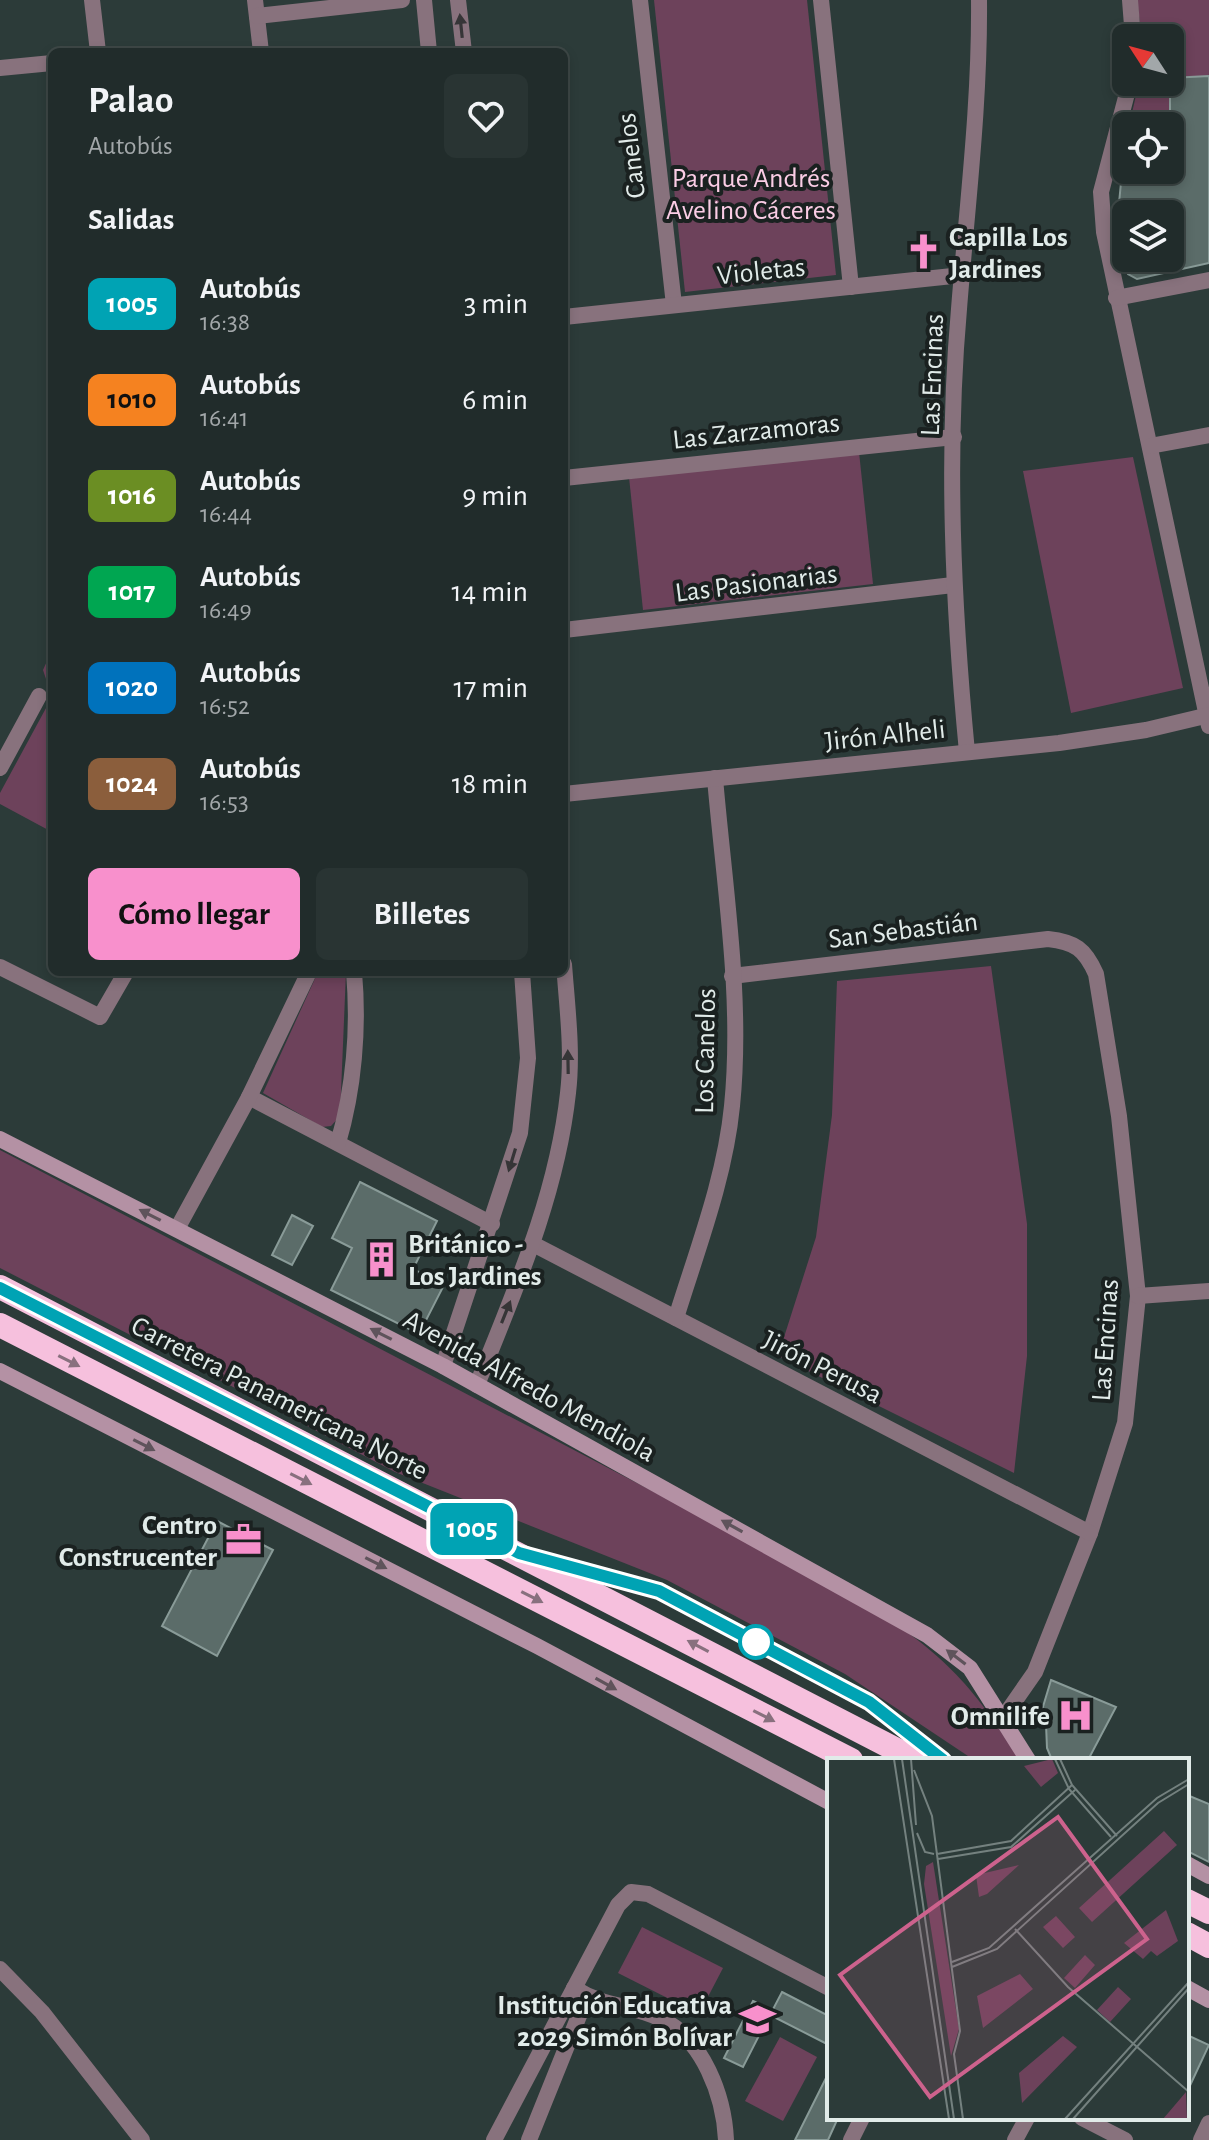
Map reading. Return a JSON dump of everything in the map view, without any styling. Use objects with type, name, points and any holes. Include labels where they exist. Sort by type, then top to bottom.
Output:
[{"type":"highway","name":"Carretera Panamericana Norte","points":[[0,1287],[912,1758]]},
{"type":"highway","points":[[0,1325],[847,1758]]},
{"type":"highway","points":[[1189,1902],[1209,1912]]},
{"type":"highway","points":[[1189,1935],[1209,1946]]},
{"type":"main road","name":"Avenida Alfredo Mendiola","points":[[0,1139],[443,1366],[927,1635],[970,1668],[1027,1758]]},
{"type":"main road","points":[[0,1371],[523,1639],[827,1801]]},
{"type":"main road","points":[[1189,1865],[1209,1876]]},
{"type":"main road","points":[[1189,1989],[1209,2000]]},
{"type":"street","points":[[92,0],[98,48]]},
{"type":"street","points":[[261,48],[256,8],[402,0]]},
{"type":"street","points":[[424,0],[429,48]]},
{"type":"street","points":[[458,0],[464,48]]},
{"type":"street","name":"Canelos","points":[[640,0],[674,305]]},
{"type":"street","points":[[821,0],[851,287]]},
{"type":"street","name":"Las Encinas","points":[[967,752],[953,585],[954,437],[962,275],[978,101],[979,0]]},
{"type":"street","points":[[1130,0],[1132,24]]},
{"type":"street","points":[[0,68],[48,63]]},
{"type":"street","points":[[1126,96],[1101,192],[1116,298],[1208,719]]},
{"type":"street","name":"Violetas","points":[[568,317],[962,275]]},
{"type":"street","points":[[1116,298],[1209,280]]},
{"type":"street","points":[[1150,446],[1209,435]]},
{"type":"street","name":"Las Zarzamoras","points":[[568,478],[954,437]]},
{"type":"street","name":"Las Pasionarias","points":[[568,630],[953,585]]},
{"type":"street","points":[[0,768],[39,696]]},
{"type":"street","name":"Jirón Alheli","points":[[568,794],[1108,736],[1208,719]]},
{"type":"street","name":"Los Canelos","points":[[676,1318],[712,1197],[732,1108],[732,976],[715,778]]},
{"type":"street","name":"San Sebastián","points":[[732,976],[1014,941],[1048,939],[1080,946]]},
{"type":"street","name":"Las Encinas","points":[[1003,1718],[1035,1672],[1090,1533],[1125,1423],[1138,1296],[1121,1130],[1102,1000],[1088,954],[1080,946]]},
{"type":"street","points":[[0,967],[100,1017],[124,976]]},
{"type":"street","points":[[177,1229],[249,1097],[307,976]]},
{"type":"street","points":[[338,1143],[347,1114],[353,1057],[357,1004],[354,976]]},
{"type":"street","points":[[443,1366],[520,1133],[528,1058],[522,976]]},
{"type":"street","points":[[477,1385],[533,1244],[558,1155],[569,1090],[564,976]]},
{"type":"street","points":[[249,1097],[492,1224]]},
{"type":"street","name":"Jirón Perusa","points":[[533,1244],[1090,1533]]},
{"type":"street","points":[[1138,1296],[1209,1291]]},
{"type":"street","points":[[529,2140],[580,1992],[618,1905],[631,1892],[648,1894],[827,1987]]},
{"type":"street","points":[[0,1969],[42,2012],[142,2140]]},
{"type":"street","points":[[494,2140],[580,1992]]},
{"type":"street","points":[[580,1992],[662,2019],[679,2031],[708,2070],[720,2099],[726,2140]]},
{"type":"street","points":[[851,2140],[861,2120]]},
{"type":"street","points":[[1015,2140],[1026,2120]]},
{"type":"street","points":[[1086,2120],[1125,2140]]},
{"type":"street","points":[[1201,2140],[1209,2123]]},
{"type":"green space","name":"Parque Andrés Avelino Cáceres","points":[[654,0],[807,0],[836,275],[685,292]]},
{"type":"green space","points":[[1137,0],[1209,0],[1209,142],[1184,132],[1184,112],[1132,112],[1136,96],[1184,96],[1184,24],[1140,24]]},
{"type":"green space","points":[[859,452],[873,584],[643,610],[629,477]]},
{"type":"green space","points":[[1133,457],[1183,688],[1071,713],[1023,471]]},
{"type":"green space","points":[[48,659],[48,685],[43,670]]},
{"type":"green space","points":[[48,704],[48,830],[0,804],[0,793]]},
{"type":"green space","points":[[991,966],[1027,1224],[1027,1356],[1014,1473],[778,1356],[816,1237],[832,1115],[837,981]]},
{"type":"green space","points":[[316,976],[346,976],[340,1116],[331,1126],[322,1127],[263,1093]]},
{"type":"green space","points":[[0,1150],[853,1596],[907,1632],[948,1666],[984,1707],[1019,1758],[971,1758],[845,1674],[667,1580],[395,1472],[176,1357],[162,1345],[144,1342],[0,1268]]},
{"type":"green space","points":[[642,1927],[723,1968],[699,2014],[618,1973]]},
{"type":"green space","points":[[780,2037],[817,2057],[783,2121],[745,2101]]},
{"type":"building","points":[[1209,76],[1209,263],[1184,269],[1184,200],[1119,200],[1121,184],[1184,184],[1184,112],[1170,112],[1170,96],[1184,96],[1184,77]]},
{"type":"building","points":[[1128,272],[1168,272],[1137,279]]},
{"type":"building","name":"Británico - Los Jardines","points":[[360,1182],[437,1221],[413,1269],[444,1285],[419,1334],[331,1290],[352,1248],[332,1238]]},
{"type":"building","points":[[292,1215],[313,1226],[292,1265],[272,1255]]},
{"type":"building","points":[[217,1521],[273,1550],[217,1656],[162,1626]]},
{"type":"building","name":"Omnilife","points":[[1051,1680],[1116,1707],[1089,1758],[1051,1758],[1047,1748],[1046,1724],[1039,1720]]},
{"type":"building","points":[[1189,1796],[1209,1804],[1209,1862],[1189,1852]]},
{"type":"building","points":[[782,1992],[827,2015],[827,2044],[770,2015]]},
{"type":"building","points":[[753,2001],[772,2010],[743,2067],[724,2058]]},
{"type":"building","points":[[1189,2036],[1209,2045],[1189,2088]]},
{"type":"building","points":[[827,2076],[827,2120],[837,2120],[828,2140],[795,2140]]},
{"type":"bus line","name":"1005","points":[[0,1288],[519,1553],[659,1591],[869,1702],[940,1758]]},
{"type":"place","name":"Capilla Los Jardines","points":[[923,252]]},
{"type":"place","name":"Británico - Los Jardines","points":[[382,1259]]},
{"type":"place","name":"Centro Construcenter","points":[[243,1540]]},
{"type":"place","name":"Omnilife","points":[[1076,1715]]},
{"type":"place","name":"Institución Educativa 2029 Simón Bolívar","points":[[758,2020]]}]
